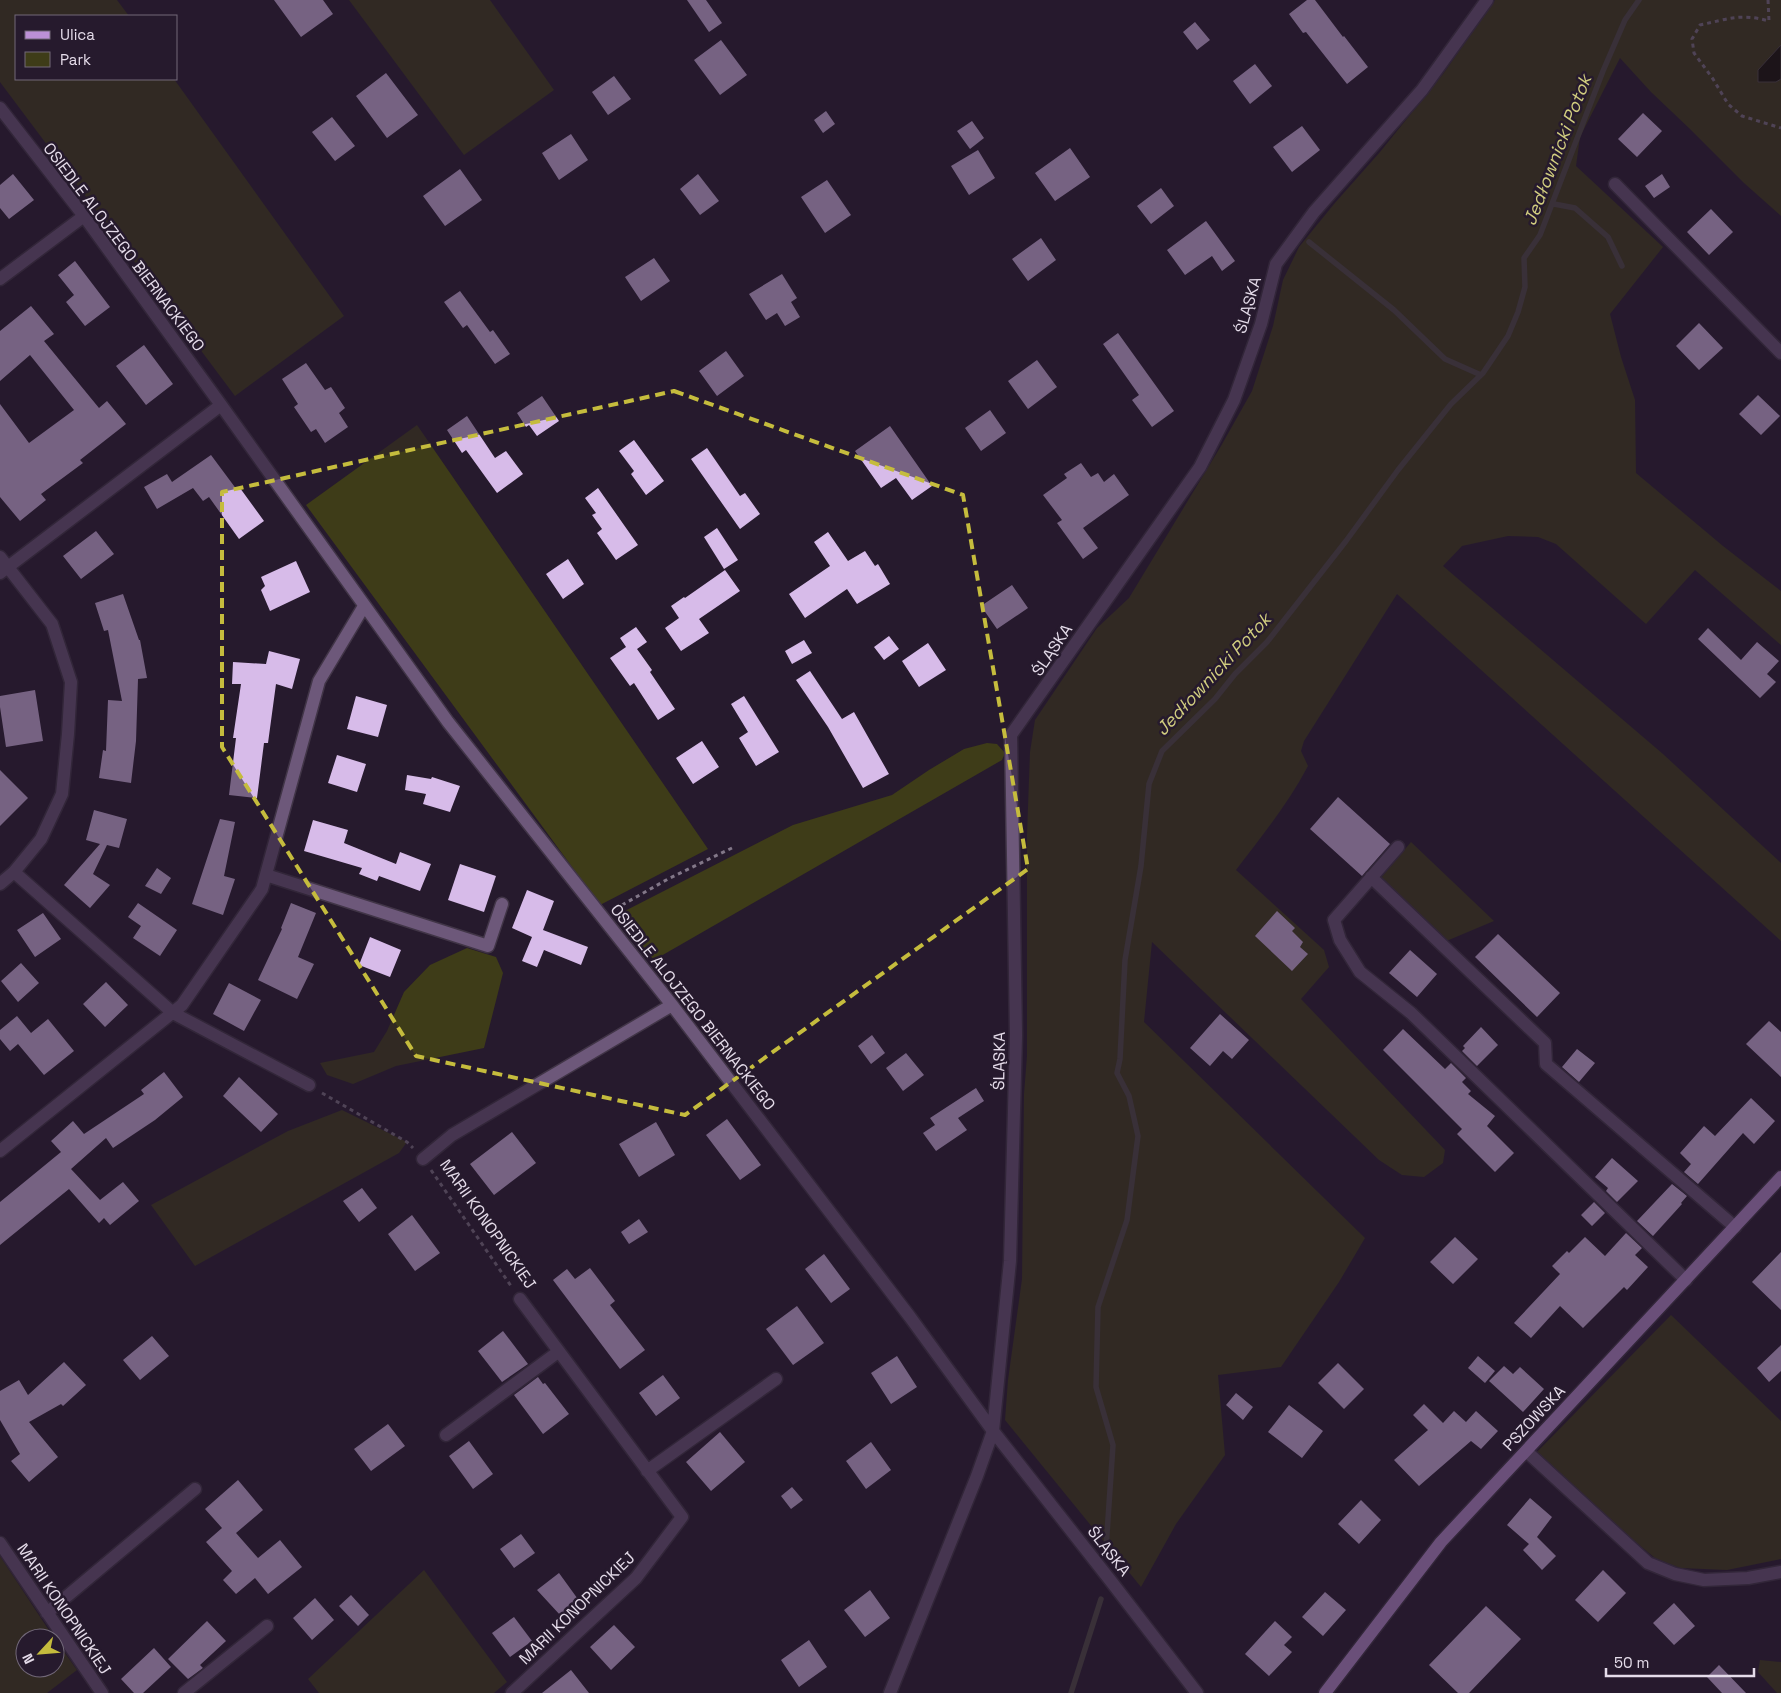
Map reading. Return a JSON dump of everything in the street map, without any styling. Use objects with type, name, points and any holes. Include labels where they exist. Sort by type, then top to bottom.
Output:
[{"type":"main road","name":"PSZOWSKA","points":[[1325,1693],[1441,1542],[1781,1177]]},
{"type":"street","name":"ŚLĄSKA","points":[[890,1693],[977,1476],[992,1431],[1010,1261],[1016,1035],[1011,735],[1200,467],[1234,400],[1261,324],[1276,264],[1314,212],[1422,90],[1488,0]]},
{"type":"street","name":"OSIEDLE ALOJZEGO BIERNACKIEGO","points":[[0,108],[84,216],[448,722],[672,1005],[910,1317],[992,1431]]},
{"type":"street","points":[[1614,184],[1781,353]]},
{"type":"street","points":[[0,279],[84,216]]},
{"type":"street","points":[[0,884],[14,872],[41,839],[62,794],[71,682],[52,624],[3,566],[221,405]]},
{"type":"street","points":[[0,1151],[182,1005],[262,889],[319,680],[364,606]]},
{"type":"street","points":[[1398,847],[1334,920],[1340,940],[1360,972],[1411,1013],[1686,1280]]},
{"type":"street","points":[[14,872],[173,1013],[310,1085]]},
{"type":"street","points":[[266,875],[488,946],[502,904]]},
{"type":"street","points":[[1372,877],[1545,1044],[1546,1064],[1735,1226]]},
{"type":"street","name":"MARII KONOPNICKIEJ","points":[[422,1159],[452,1135],[672,1005]]},
{"type":"street","name":"MARII KONOPNICKIEJ","points":[[512,1693],[636,1578],[682,1517],[520,1299]]},
{"type":"street","points":[[446,1435],[558,1352]]},
{"type":"street","points":[[647,1471],[776,1379]]},
{"type":"street","name":"ŚLĄSKA","points":[[992,1431],[1197,1693]]},
{"type":"street","points":[[1526,1451],[1648,1564],[1675,1574],[1704,1580],[1748,1578],[1781,1572]]},
{"type":"street","points":[[47,1613],[195,1489]]},
{"type":"street","name":"MARII KONOPNICKIEJ","points":[[0,1542],[102,1693]]},
{"type":"street","points":[[184,1693],[267,1626]]},
{"type":"path","points":[[1768,0],[1769,21],[1752,16],[1738,16],[1700,25],[1692,39],[1694,53],[1728,104],[1742,116],[1781,128]]},
{"type":"path","points":[[601,916],[668,879],[734,848]]},
{"type":"path","points":[[310,1085],[407,1142],[422,1159]]},
{"type":"path","name":"MARII KONOPNICKIEJ","points":[[422,1159],[520,1299]]},
{"type":"highlighted area","points":[[674,391],[963,495],[1028,869],[685,1115],[416,1056],[222,747],[222,492]]},
{"type":"green space","points":[[0,0],[117,0],[128,15],[15,15],[15,80],[175,80],[344,316],[235,396],[0,82]]},
{"type":"green space","points":[[349,0],[490,0],[554,90],[464,155]]},
{"type":"green space","points":[[1495,0],[1781,0],[1781,45],[1758,70],[1776,82],[1781,79],[1781,216],[1744,183],[1651,92],[1620,58],[1580,137],[1576,166],[1663,247],[1610,314],[1635,400],[1636,473],[1723,546],[1781,591],[1781,645],[1695,570],[1646,624],[1556,544],[1538,537],[1508,536],[1462,546],[1443,566],[1663,754],[1781,863],[1781,941],[1397,594],[1304,741],[1301,751],[1308,766],[1292,794],[1236,870],[1324,950],[1329,967],[1301,999],[1445,1150],[1443,1163],[1424,1177],[1402,1175],[1379,1160],[1152,942],[1144,1022],[1365,1238],[1339,1282],[1281,1367],[1218,1375],[1225,1455],[1176,1524],[1141,1587],[1005,1420],[1008,1380],[1022,1279],[1024,1094],[1027,1056],[1027,835],[1030,752],[1035,720],[1097,628],[1129,598],[1252,391],[1273,326],[1283,280],[1299,247],[1443,74]]},
{"type":"green space","points":[[417,425],[708,849],[600,905],[306,505]]},
{"type":"green space","points":[[987,743],[997,744],[1005,753],[1002,760],[654,960],[615,916],[793,825],[892,795],[964,749]]},
{"type":"green space","points":[[1411,842],[1494,921],[1444,942],[1380,879]]},
{"type":"green space","points":[[467,948],[496,957],[503,973],[484,1048],[396,1066],[353,1084],[327,1075],[320,1063],[374,1052],[387,1031],[404,992],[430,965]]},
{"type":"green space","points":[[342,1110],[407,1142],[399,1153],[195,1266],[151,1205],[288,1131]]},
{"type":"green space","points":[[1671,1315],[1781,1421],[1781,1559],[1727,1570],[1680,1568],[1655,1558],[1532,1457]]},
{"type":"green space","points":[[0,1556],[47,1628],[15,1628],[15,1678],[65,1678],[65,1653],[77,1670],[47,1693],[0,1693]]},
{"type":"green space","points":[[424,1570],[507,1682],[494,1693],[319,1693],[308,1679]]},
{"type":"green space","points":[[1760,1660],[1781,1662],[1781,1693],[1777,1693],[1758,1672]]},
{"type":"shaded area","points":[[1781,45],[1781,79],[1776,82],[1758,82],[1758,70]]},
{"type":"building","points":[[274,0],[323,0],[333,14],[301,37]]},
{"type":"building","points":[[687,0],[706,0],[722,23],[709,32]]},
{"type":"building","points":[[1307,0],[1315,0],[1368,67],[1347,84],[1306,32],[1303,33],[1289,14]]},
{"type":"building","points":[[1195,22],[1210,40],[1197,50],[1183,32]]},
{"type":"building","points":[[721,40],[747,75],[720,95],[694,60]]},
{"type":"building","points":[[1255,64],[1272,86],[1250,104],[1233,81]]},
{"type":"building","points":[[386,73],[418,115],[387,138],[356,96]]},
{"type":"building","points":[[614,76],[631,99],[608,115],[592,92]]},
{"type":"building","points":[[826,111],[835,124],[823,133],[814,120]]},
{"type":"building","points":[[1643,113],[1662,131],[1637,157],[1618,139]]},
{"type":"building","points":[[332,117],[355,146],[335,161],[312,132]]},
{"type":"building","points":[[972,121],[984,138],[970,149],[957,131]]},
{"type":"building","points":[[1302,126],[1320,150],[1292,172],[1273,147]]},
{"type":"building","points":[[571,134],[588,160],[559,180],[542,153]]},
{"type":"building","points":[[1070,148],[1090,177],[1055,201],[1035,173]]},
{"type":"building","points":[[978,150],[995,178],[969,195],[951,166]]},
{"type":"building","points":[[460,169],[482,200],[445,226],[423,196]]},
{"type":"building","points":[[13,174],[34,200],[9,219],[0,208],[0,185]]},
{"type":"building","points":[[698,174],[719,201],[700,215],[680,189]]},
{"type":"building","points":[[1662,174],[1670,187],[1654,198],[1645,186]]},
{"type":"building","points":[[827,180],[851,215],[825,233],[801,197]]},
{"type":"building","points":[[1161,188],[1174,206],[1151,224],[1137,206]]},
{"type":"building","points":[[1711,209],[1733,232],[1709,255],[1687,232]]},
{"type":"building","points":[[1206,221],[1235,261],[1222,271],[1212,256],[1185,275],[1167,250]]},
{"type":"building","points":[[1041,238],[1056,260],[1028,281],[1012,259]]},
{"type":"building","points":[[654,258],[670,281],[641,301],[625,277]]},
{"type":"building","points":[[75,261],[110,307],[85,326],[66,302],[74,295],[58,275]]},
{"type":"building","points":[[782,274],[797,298],[791,302],[800,317],[785,326],[777,313],[766,320],[749,294]]},
{"type":"building","points":[[460,291],[490,332],[493,330],[510,354],[495,364],[467,325],[463,328],[444,302]]},
{"type":"building","points":[[31,306],[54,334],[44,341],[99,408],[107,401],[126,424],[80,460],[83,463],[41,494],[46,500],[20,521],[0,497],[0,404],[29,443],[74,410],[30,355],[0,381],[0,331]]},
{"type":"building","points":[[1699,323],[1723,348],[1699,370],[1676,346]]},
{"type":"building","points":[[1118,333],[1174,411],[1152,427],[1132,400],[1139,395],[1103,344]]},
{"type":"building","points":[[144,345],[173,384],[146,405],[116,366]]},
{"type":"building","points":[[726,351],[744,376],[717,396],[699,371]]},
{"type":"building","points":[[1037,360],[1057,387],[1028,409],[1008,381]]},
{"type":"building","points":[[306,363],[325,390],[331,387],[345,408],[339,413],[348,427],[325,443],[316,429],[311,432],[294,407],[298,404],[282,379]]},
{"type":"building","points":[[1758,395],[1780,416],[1761,435],[1739,414]]},
{"type":"building","points":[[542,396],[559,421],[537,436],[529,425],[526,427],[517,413]]},
{"type":"building","points":[[990,410],[1006,433],[981,451],[965,428]]},
{"type":"building","points":[[467,416],[495,458],[506,451],[523,474],[497,493],[466,450],[462,453],[447,430]]},
{"type":"building","points":[[890,426],[932,486],[912,500],[896,478],[881,488],[855,451]]},
{"type":"building","points":[[634,440],[664,481],[646,495],[631,474],[634,471],[619,451]]},
{"type":"building","points":[[707,448],[740,496],[745,493],[760,514],[740,529],[691,459]]},
{"type":"building","points":[[211,455],[237,490],[240,488],[264,521],[239,539],[209,497],[203,501],[193,488],[157,509],[144,487],[167,474],[172,482]]},
{"type":"building","points":[[1081,463],[1091,477],[1098,473],[1104,482],[1114,474],[1129,495],[1083,528],[1098,548],[1083,559],[1057,523],[1062,520],[1043,495],[1067,478],[1064,474]]},
{"type":"building","points":[[598,488],[638,545],[616,560],[597,533],[602,529],[592,515],[596,513],[585,498]]},
{"type":"building","points":[[717,528],[738,560],[724,569],[704,537]]},
{"type":"building","points":[[96,531],[114,554],[81,579],[63,556]]},
{"type":"building","points":[[828,532],[848,561],[865,551],[875,566],[878,564],[890,584],[857,604],[847,589],[805,618],[789,594],[830,566],[814,542]]},
{"type":"building","points":[[568,559],[584,584],[563,599],[546,574]]},
{"type":"building","points":[[296,561],[310,592],[270,611],[261,590],[265,586],[261,577]]},
{"type":"building","points":[[725,570],[740,591],[699,619],[709,633],[681,651],[665,628],[679,618],[671,606]]},
{"type":"building","points":[[1012,585],[1028,608],[997,629],[981,606]]},
{"type":"building","points":[[123,594],[140,640],[147,678],[138,679],[136,741],[131,783],[99,778],[103,750],[106,751],[108,700],[122,701],[108,630],[104,631],[95,603]]},
{"type":"building","points":[[636,627],[647,642],[637,649],[675,709],[658,720],[634,683],[630,686],[610,658],[626,647],[620,638]]},
{"type":"building","points":[[1708,628],[1741,660],[1757,642],[1779,661],[1767,674],[1776,682],[1760,698],[1698,639]]},
{"type":"building","points":[[889,636],[899,649],[884,660],[874,647]]},
{"type":"building","points":[[804,640],[812,653],[792,664],[785,651]]},
{"type":"building","points":[[928,643],[946,670],[919,687],[902,661]]},
{"type":"building","points":[[269,651],[300,659],[292,689],[276,684],[268,743],[264,743],[257,798],[229,795],[236,738],[233,738],[241,684],[232,684],[233,662],[266,664]]},
{"type":"building","points":[[810,671],[842,719],[854,712],[889,774],[863,788],[828,727],[796,680]]},
{"type":"building","points":[[35,690],[43,741],[6,747],[0,696]]},
{"type":"building","points":[[356,696],[387,705],[378,737],[347,729]]},
{"type":"building","points":[[744,696],[779,752],[756,766],[739,738],[748,732],[731,704]]},
{"type":"building","points":[[702,741],[719,767],[693,784],[676,758]]},
{"type":"building","points":[[337,755],[366,764],[357,792],[328,783]]},
{"type":"building","points":[[0,770],[28,798],[0,826]]},
{"type":"building","points":[[407,775],[431,779],[432,777],[460,786],[450,812],[423,804],[426,794],[405,790]]},
{"type":"building","points":[[1338,797],[1390,844],[1362,876],[1310,829]]},
{"type":"building","points":[[94,810],[127,819],[119,848],[107,845],[93,874],[110,885],[90,908],[64,885],[100,844],[86,840]]},
{"type":"building","points":[[220,819],[235,822],[224,876],[235,879],[223,915],[192,904]]},
{"type":"building","points":[[313,820],[348,830],[344,843],[396,864],[400,852],[431,864],[420,891],[379,876],[377,881],[359,874],[362,868],[304,851]]},
{"type":"building","points":[[460,864],[496,876],[484,912],[448,900]]},
{"type":"building","points":[[157,868],[171,878],[161,894],[145,886]]},
{"type":"building","points":[[527,890],[554,901],[543,930],[588,947],[581,965],[544,950],[537,967],[522,961],[532,937],[512,928]]},
{"type":"building","points":[[138,903],[177,930],[160,956],[133,938],[141,926],[128,917]]},
{"type":"building","points":[[291,903],[316,913],[298,957],[314,964],[297,999],[258,980],[282,929]]},
{"type":"building","points":[[1277,911],[1295,928],[1292,931],[1303,942],[1300,947],[1308,954],[1292,971],[1255,936]]},
{"type":"building","points":[[43,913],[61,939],[35,957],[17,930]]},
{"type":"building","points":[[1498,934],[1560,993],[1537,1017],[1475,957]]},
{"type":"building","points":[[370,937],[401,950],[390,977],[359,965]]},
{"type":"building","points":[[1410,950],[1437,974],[1417,997],[1389,973]]},
{"type":"building","points":[[21,963],[39,983],[18,1002],[1,981]]},
{"type":"building","points":[[106,982],[128,1005],[105,1027],[83,1004]]},
{"type":"building","points":[[229,983],[261,1000],[244,1031],[213,1014]]},
{"type":"building","points":[[1220,1014],[1249,1040],[1232,1059],[1223,1051],[1210,1066],[1190,1048]]},
{"type":"building","points":[[17,1016],[31,1033],[48,1019],[74,1051],[44,1075],[18,1044],[10,1051],[0,1039],[0,1030]]},
{"type":"building","points":[[1769,1021],[1781,1032],[1781,1077],[1746,1044]]},
{"type":"building","points":[[1481,1027],[1498,1045],[1477,1066],[1462,1051],[1465,1048],[1463,1046]]},
{"type":"building","points":[[1403,1029],[1445,1069],[1451,1063],[1466,1078],[1462,1082],[1471,1091],[1468,1094],[1495,1116],[1487,1126],[1514,1153],[1495,1172],[1457,1134],[1462,1129],[1383,1050]]},
{"type":"building","points":[[872,1035],[885,1053],[871,1064],[858,1046]]},
{"type":"building","points":[[1577,1049],[1595,1063],[1579,1082],[1562,1067]]},
{"type":"building","points":[[906,1053],[924,1075],[903,1091],[886,1068]]},
{"type":"building","points":[[164,1072],[183,1097],[155,1120],[113,1148],[106,1138],[71,1169],[100,1200],[123,1182],[139,1201],[110,1225],[104,1218],[99,1223],[69,1189],[0,1245],[0,1202],[61,1152],[51,1141],[73,1121],[84,1134],[144,1094],[141,1090]]},
{"type":"building","points":[[239,1077],[278,1114],[261,1132],[223,1096]]},
{"type":"building","points":[[976,1088],[984,1101],[958,1118],[967,1130],[936,1151],[923,1133],[935,1125],[930,1118]]},
{"type":"building","points":[[1751,1098],[1775,1121],[1754,1144],[1743,1133],[1698,1184],[1684,1172],[1691,1164],[1680,1153],[1704,1126],[1715,1136]]},
{"type":"building","points":[[727,1119],[761,1165],[740,1180],[706,1135]]},
{"type":"building","points":[[656,1122],[675,1155],[639,1177],[619,1144]]},
{"type":"building","points":[[512,1132],[536,1163],[494,1195],[470,1164]]},
{"type":"building","points":[[1612,1158],[1638,1181],[1617,1202],[1606,1191],[1608,1188],[1595,1177]]},
{"type":"building","points":[[1672,1184],[1687,1196],[1653,1236],[1637,1221]]},
{"type":"building","points":[[362,1188],[377,1208],[359,1222],[343,1201]]},
{"type":"building","points":[[1594,1202],[1605,1213],[1592,1226],[1581,1215]]},
{"type":"building","points":[[412,1215],[440,1253],[415,1271],[388,1234]]},
{"type":"building","points":[[639,1219],[648,1232],[629,1244],[621,1232]]},
{"type":"building","points":[[1626,1233],[1642,1248],[1635,1255],[1648,1267],[1627,1290],[1624,1287],[1583,1328],[1560,1306],[1531,1338],[1514,1323],[1560,1274],[1552,1266],[1567,1251],[1569,1253],[1585,1237],[1605,1256]]},
{"type":"building","points":[[1455,1237],[1478,1259],[1453,1284],[1430,1262]]},
{"type":"building","points":[[1781,1252],[1781,1310],[1752,1282]]},
{"type":"building","points":[[824,1254],[850,1289],[831,1303],[805,1269]]},
{"type":"building","points":[[590,1268],[615,1301],[610,1305],[645,1350],[620,1369],[553,1280],[567,1269],[575,1279]]},
{"type":"building","points":[[797,1306],[824,1343],[793,1365],[766,1329]]},
{"type":"building","points":[[503,1331],[528,1364],[502,1382],[478,1351]]},
{"type":"building","points":[[152,1336],[169,1356],[140,1380],[123,1360]]},
{"type":"building","points":[[1781,1345],[1781,1371],[1769,1382],[1757,1368]]},
{"type":"building","points":[[897,1356],[917,1387],[891,1404],[871,1373]]},
{"type":"building","points":[[1478,1356],[1495,1371],[1485,1383],[1468,1368]]},
{"type":"building","points":[[64,1362],[86,1385],[63,1406],[61,1404],[29,1422],[58,1457],[29,1482],[11,1461],[20,1454],[0,1420],[0,1391],[19,1380],[28,1395]]},
{"type":"building","points":[[1338,1363],[1364,1389],[1344,1409],[1318,1383]]},
{"type":"building","points":[[1504,1366],[1513,1374],[1520,1367],[1544,1389],[1523,1412],[1489,1381]]},
{"type":"building","points":[[663,1375],[680,1398],[656,1416],[639,1393]]},
{"type":"building","points":[[538,1377],[543,1384],[545,1383],[569,1414],[543,1434],[514,1395]]},
{"type":"building","points":[[1236,1393],[1253,1407],[1243,1420],[1226,1405]]},
{"type":"building","points":[[1424,1404],[1443,1423],[1454,1411],[1466,1422],[1476,1411],[1498,1431],[1481,1449],[1471,1441],[1419,1486],[1394,1460],[1428,1430],[1413,1415]]},
{"type":"building","points":[[1289,1405],[1323,1431],[1302,1458],[1268,1432]]},
{"type":"building","points":[[388,1424],[405,1446],[371,1471],[354,1449]]},
{"type":"building","points":[[720,1432],[745,1462],[711,1491],[686,1462]]},
{"type":"building","points":[[469,1441],[493,1474],[473,1489],[449,1456]]},
{"type":"building","points":[[871,1442],[891,1470],[866,1489],[846,1461]]},
{"type":"building","points":[[238,1480],[263,1510],[236,1533],[258,1558],[280,1540],[302,1567],[268,1594],[255,1578],[236,1594],[223,1580],[232,1571],[206,1542],[222,1528],[205,1509]]},
{"type":"building","points":[[792,1487],[803,1500],[791,1509],[781,1496]]},
{"type":"building","points":[[1530,1498],[1552,1517],[1537,1537],[1556,1556],[1542,1570],[1523,1550],[1529,1544],[1507,1525]]},
{"type":"building","points":[[1361,1500],[1381,1520],[1359,1544],[1338,1524]]},
{"type":"building","points":[[521,1534],[535,1553],[514,1568],[500,1549]]},
{"type":"building","points":[[1603,1570],[1626,1593],[1598,1622],[1575,1600]]},
{"type":"building","points":[[559,1573],[580,1602],[561,1616],[537,1590]]},
{"type":"building","points":[[870,1590],[890,1618],[865,1637],[844,1610]]},
{"type":"building","points":[[1325,1592],[1346,1610],[1323,1636],[1302,1617]]},
{"type":"building","points":[[351,1595],[369,1615],[358,1626],[339,1606]]},
{"type":"building","points":[[315,1598],[334,1620],[312,1640],[293,1618]]},
{"type":"building","points":[[1674,1603],[1695,1626],[1674,1645],[1653,1623]]},
{"type":"building","points":[[1486,1606],[1521,1639],[1469,1693],[1458,1693],[1429,1665]]},
{"type":"building","points":[[514,1617],[532,1641],[510,1657],[492,1633]]},
{"type":"building","points":[[207,1621],[226,1641],[200,1665],[203,1668],[188,1679],[168,1659]]},
{"type":"building","points":[[1275,1621],[1292,1637],[1284,1645],[1292,1652],[1269,1676],[1245,1654]]},
{"type":"building","points":[[614,1625],[635,1647],[611,1670],[590,1647]]},
{"type":"building","points":[[809,1640],[827,1667],[799,1687],[781,1660]]},
{"type":"building","points":[[154,1648],[171,1667],[143,1693],[134,1693],[121,1679]]},
{"type":"building","points":[[1719,1665],[1746,1693],[1722,1693],[1707,1677]]},
{"type":"building","points":[[571,1670],[589,1693],[542,1693]]},
{"type":"waterway","name":"Jedłownicki Potok","points":[[1106,1549],[1113,1445],[1096,1387],[1098,1307],[1127,1220],[1138,1136],[1129,1096],[1117,1073],[1120,1059],[1125,960],[1141,866],[1149,784],[1162,751],[1215,699],[1235,674],[1267,642],[1346,541],[1398,470],[1451,404],[1483,373],[1508,336],[1518,312],[1525,287],[1524,258],[1540,235],[1603,71],[1625,20],[1639,0]]},
{"type":"waterway","points":[[1554,204],[1575,208],[1608,237],[1622,266]]},
{"type":"waterway","points":[[1309,242],[1394,310],[1445,359],[1481,375]]},
{"type":"waterway","name":"Jedłownicki Potok","points":[[1071,1693],[1101,1599]]}]
